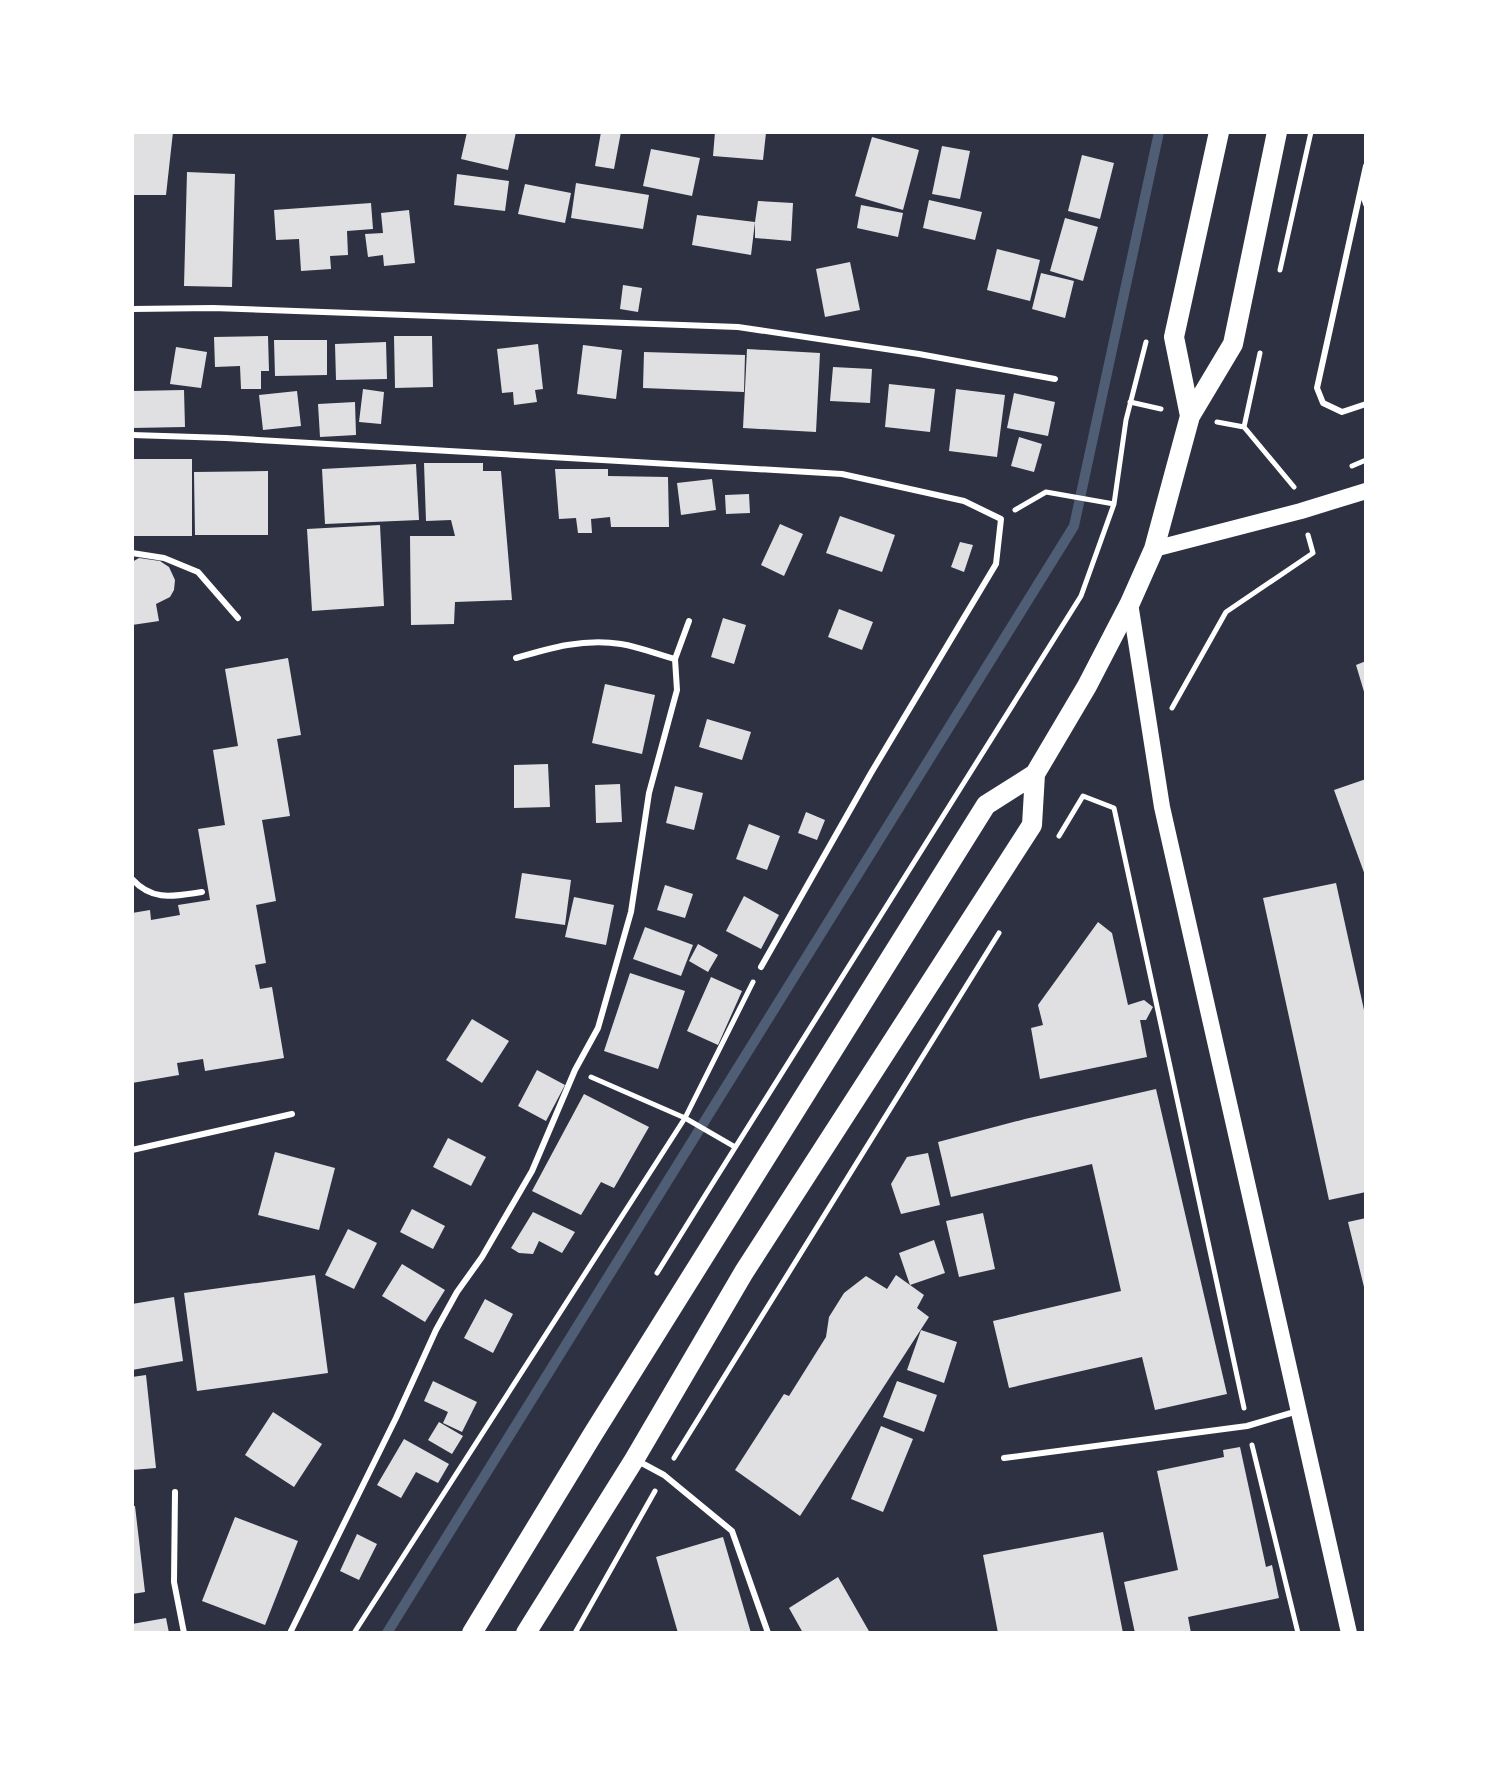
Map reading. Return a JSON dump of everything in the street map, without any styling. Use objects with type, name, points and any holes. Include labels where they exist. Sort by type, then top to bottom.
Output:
[{"type":"main road","points":[[1190,416],[1174,337],[1219,132]]},
{"type":"main road","points":[[472,1633],[986,805],[1035,774],[1087,686],[1154,549],[1190,416],[1233,344],[1277,132]]},
{"type":"main road","points":[[1154,549],[1366,491]]},
{"type":"main road","points":[[1130,603],[1162,807],[1346,1632]]},
{"type":"main road","points":[[526,1633],[634,1460],[744,1272],[1032,825],[1035,774]]},
{"type":"lane","points":[[1366,166],[1317,388],[1323,403],[1342,412],[1366,404]]},
{"type":"lane","points":[[1361,188],[1366,204]]},
{"type":"lane","points":[[132,309],[213,308],[738,327],[919,354],[1055,379]]},
{"type":"lane","points":[[132,435],[842,474],[964,501],[1001,519],[996,564],[871,773],[761,967]]},
{"type":"lane","points":[[132,553],[164,558],[198,572],[238,618]]},
{"type":"lane","points":[[290,1633],[436,1330],[532,1171],[575,1070],[598,1028],[631,912],[649,793],[677,690],[675,659],[689,621]]},
{"type":"lane","points":[[516,658],[557,646],[586,642],[620,644],[675,659]]},
{"type":"lane","points":[[132,879],[141,889],[164,897],[202,892]]},
{"type":"lane","points":[[132,1150],[292,1114]]},
{"type":"lane","points":[[1004,1458],[1247,1426],[1298,1411]]},
{"type":"lane","points":[[634,1460],[664,1475],[732,1531],[768,1633]]},
{"type":"lane","points":[[175,1492],[174,1582],[184,1633]]},
{"type":"path","points":[[1279,272],[1311,132]]},
{"type":"path","points":[[657,1274],[1081,596],[1114,504],[1126,420],[1146,342]]},
{"type":"path","points":[[1171,709],[1226,612],[1313,553],[1294,487],[1244,427],[1261,349]]},
{"type":"path","points":[[1352,466],[1366,460]]},
{"type":"path","points":[[1294,487],[1308,482]]},
{"type":"path","points":[[1001,519],[1046,492],[1114,504]]},
{"type":"path","points":[[1058,837],[1083,796],[1114,808],[1247,1426],[1298,1633]]},
{"type":"path","points":[[575,1633],[664,1475],[1000,932]]},
{"type":"path","points":[[354,1633],[685,1118],[761,967]]},
{"type":"path","points":[[575,1070],[685,1118],[735,1147]]},
{"type":"building","points":[[132,132],[173,132],[166,195],[132,195]]},
{"type":"building","points":[[467,132],[516,132],[508,170],[461,159]]},
{"type":"building","points":[[601,132],[621,132],[614,169],[595,166]]},
{"type":"building","points":[[715,132],[766,133],[763,160],[713,156]]},
{"type":"building","points":[[872,137],[919,150],[903,210],[855,196]]},
{"type":"building","points":[[942,146],[970,151],[960,199],[932,194]]},
{"type":"building","points":[[651,149],[700,158],[692,196],[643,186]]},
{"type":"building","points":[[1082,155],[1114,163],[1100,219],[1068,211]]},
{"type":"building","points":[[187,172],[235,174],[232,287],[184,286]]},
{"type":"building","points":[[457,174],[509,181],[505,211],[454,205]]},
{"type":"building","points":[[576,183],[649,195],[643,229],[571,218]]},
{"type":"building","points":[[525,184],[571,193],[565,223],[518,214]]},
{"type":"building","points":[[929,200],[982,212],[975,240],[923,228]]},
{"type":"building","points":[[758,201],[793,203],[791,241],[755,238]]},
{"type":"building","points":[[371,203],[373,229],[347,231],[348,255],[330,256],[331,269],[301,271],[299,239],[276,240],[274,210]]},
{"type":"building","points":[[861,205],[903,213],[898,237],[857,228]]},
{"type":"building","points":[[409,210],[415,263],[384,266],[383,255],[368,257],[365,234],[383,233],[381,213]]},
{"type":"building","points":[[697,215],[755,222],[751,255],[692,245]]},
{"type":"building","points":[[1065,218],[1098,227],[1083,281],[1050,271]]},
{"type":"building","points":[[997,249],[1040,260],[1030,301],[987,290]]},
{"type":"building","points":[[850,262],[860,310],[825,317],[816,269]]},
{"type":"building","points":[[1041,273],[1074,281],[1065,318],[1032,309]]},
{"type":"building","points":[[623,285],[642,288],[638,312],[620,309]]},
{"type":"building","points":[[268,336],[269,371],[261,371],[261,389],[241,389],[240,366],[215,367],[214,337]]},
{"type":"building","points":[[394,336],[432,336],[433,387],[395,388]]},
{"type":"building","points":[[274,340],[327,340],[327,375],[275,376]]},
{"type":"building","points":[[386,342],[387,379],[336,380],[335,344]]},
{"type":"building","points":[[538,344],[543,389],[535,390],[537,402],[514,405],[513,392],[502,393],[497,349]]},
{"type":"building","points":[[583,345],[622,350],[616,399],[577,394]]},
{"type":"building","points":[[176,347],[207,352],[201,388],[170,384]]},
{"type":"building","points":[[747,349],[820,353],[816,432],[743,428]]},
{"type":"building","points":[[644,352],[745,355],[744,392],[643,388]]},
{"type":"building","points":[[833,367],[872,369],[870,403],[830,401]]},
{"type":"building","points":[[889,384],[935,389],[930,432],[885,427]]},
{"type":"building","points":[[363,389],[384,392],[381,424],[359,422]]},
{"type":"building","points":[[956,389],[1005,395],[997,457],[949,451]]},
{"type":"building","points":[[184,390],[185,427],[132,428],[132,391]]},
{"type":"building","points":[[297,391],[301,426],[263,430],[259,395]]},
{"type":"building","points":[[1014,393],[1055,402],[1048,436],[1007,428]]},
{"type":"building","points":[[355,402],[356,435],[320,437],[318,404]]},
{"type":"building","points":[[1019,437],[1042,444],[1034,472],[1011,466]]},
{"type":"building","points":[[132,459],[192,459],[192,536],[132,536]]},
{"type":"building","points":[[424,463],[483,463],[483,471],[501,471],[512,600],[455,602],[454,624],[411,625],[410,536],[455,536],[451,520],[426,521]]},
{"type":"building","points":[[416,464],[419,520],[325,524],[322,469]]},
{"type":"building","points":[[555,469],[608,469],[608,476],[668,477],[669,527],[611,527],[610,517],[591,519],[592,533],[578,533],[576,518],[559,519]]},
{"type":"building","points":[[268,471],[268,535],[195,535],[194,472]]},
{"type":"building","points":[[712,479],[716,510],[681,515],[677,483]]},
{"type":"building","points":[[749,494],[750,513],[726,514],[725,495]]},
{"type":"building","points":[[840,516],[895,535],[882,572],[826,553]]},
{"type":"building","points":[[780,524],[803,534],[784,576],[761,565]]},
{"type":"building","points":[[380,525],[384,606],[312,611],[307,529]]},
{"type":"building","points":[[960,542],[973,545],[964,572],[951,567]]},
{"type":"building","points":[[139,558],[160,561],[169,567],[175,580],[174,590],[170,597],[156,604],[159,621],[132,625],[132,562]]},
{"type":"building","points":[[839,609],[873,622],[862,650],[828,637]]},
{"type":"building","points":[[723,618],[746,625],[734,664],[711,657]]},
{"type":"building","points":[[288,658],[301,735],[277,739],[290,816],[262,820],[276,901],[256,905],[266,963],[255,965],[260,989],[272,987],[284,1058],[205,1071],[203,1059],[177,1063],[179,1075],[132,1083],[132,913],[150,910],[151,920],[180,915],[178,905],[210,900],[198,829],[225,825],[213,750],[238,746],[225,669]]},
{"type":"building","points":[[1366,661],[1366,695],[1365,695],[1356,665]]},
{"type":"building","points":[[605,684],[655,695],[642,754],[592,743]]},
{"type":"building","points":[[707,719],[751,732],[742,760],[699,747]]},
{"type":"building","points":[[548,764],[550,807],[514,808],[514,765]]},
{"type":"building","points":[[1366,779],[1366,878],[1334,790]]},
{"type":"building","points":[[620,784],[622,822],[596,823],[595,785]]},
{"type":"building","points":[[675,786],[703,793],[694,830],[666,823]]},
{"type":"building","points":[[806,812],[825,820],[817,840],[798,833]]},
{"type":"building","points":[[749,824],[780,836],[767,870],[736,859]]},
{"type":"building","points":[[522,873],[571,880],[565,925],[515,918]]},
{"type":"building","points":[[1336,883],[1366,1019],[1366,1192],[1329,1200],[1263,898]]},
{"type":"building","points":[[665,885],[693,894],[685,918],[657,910]]},
{"type":"building","points":[[744,896],[779,915],[761,949],[726,931]]},
{"type":"building","points":[[574,897],[614,905],[606,945],[565,937]]},
{"type":"building","points":[[1098,922],[1112,933],[1128,1005],[1144,1000],[1153,1007],[1146,1020],[1140,1020],[1147,1057],[1040,1079],[1031,1028],[1043,1025],[1038,1005]]},
{"type":"building","points":[[645,927],[693,945],[681,976],[633,959]]},
{"type":"building","points":[[698,944],[718,955],[708,972],[689,961]]},
{"type":"building","points":[[630,973],[685,991],[658,1069],[604,1051]]},
{"type":"building","points":[[711,977],[742,991],[718,1045],[687,1031]]},
{"type":"building","points":[[472,1019],[509,1041],[482,1083],[446,1060]]},
{"type":"building","points":[[537,1070],[565,1085],[546,1121],[518,1106]]},
{"type":"building","points":[[1156,1089],[1227,1394],[1155,1410],[1142,1357],[1009,1388],[993,1321],[1121,1291],[1092,1164],[951,1197],[938,1142]]},
{"type":"building","points":[[584,1094],[649,1127],[614,1188],[601,1182],[581,1215],[532,1191]]},
{"type":"building","points":[[448,1138],[486,1157],[471,1186],[433,1167]]},
{"type":"building","points":[[275,1152],[335,1168],[319,1230],[258,1215]]},
{"type":"building","points":[[928,1153],[940,1205],[901,1214],[891,1184],[907,1157]]},
{"type":"building","points":[[412,1209],[445,1226],[433,1249],[400,1232]]},
{"type":"building","points":[[533,1212],[575,1232],[562,1253],[539,1241],[533,1254],[519,1253],[511,1248]]},
{"type":"building","points":[[983,1213],[995,1269],[959,1277],[946,1221]]},
{"type":"building","points":[[1366,1218],[1366,1291],[1365,1291],[1348,1222]]},
{"type":"building","points":[[348,1229],[377,1243],[354,1289],[325,1275]]},
{"type":"building","points":[[934,1240],[945,1273],[910,1285],[899,1253]]},
{"type":"building","points":[[402,1264],[445,1290],[425,1322],[382,1296]]},
{"type":"building","points":[[315,1275],[328,1373],[197,1391],[184,1293]]},
{"type":"building","points":[[896,1275],[924,1295],[917,1308],[929,1317],[800,1516],[735,1470],[784,1394],[789,1396],[826,1337],[829,1317],[844,1293],[866,1276],[887,1289]]},
{"type":"building","points":[[174,1297],[183,1361],[132,1370],[132,1304]]},
{"type":"building","points":[[485,1299],[513,1314],[493,1353],[464,1338]]},
{"type":"building","points":[[921,1330],[957,1342],[944,1383],[907,1370]]},
{"type":"building","points":[[146,1375],[156,1468],[132,1470],[132,1377]]},
{"type":"building","points":[[433,1381],[477,1402],[462,1432],[443,1423],[448,1412],[424,1401]]},
{"type":"building","points":[[897,1381],[937,1395],[924,1432],[883,1417]]},
{"type":"building","points":[[273,1412],[322,1444],[294,1487],[245,1455]]},
{"type":"building","points":[[439,1422],[463,1436],[452,1454],[428,1440]]},
{"type":"building","points":[[881,1426],[913,1439],[883,1512],[851,1499]]},
{"type":"building","points":[[404,1439],[449,1464],[438,1483],[416,1472],[401,1498],[377,1485]]},
{"type":"building","points":[[1240,1447],[1266,1567],[1272,1565],[1279,1598],[1188,1617],[1191,1633],[1135,1633],[1124,1582],[1178,1570],[1157,1471],[1224,1457],[1223,1450]]},
{"type":"building","points":[[132,1506],[135,1506],[145,1592],[132,1594]]},
{"type":"building","points":[[235,1517],[298,1541],[265,1625],[202,1601]]},
{"type":"building","points":[[1103,1532],[1123,1633],[998,1633],[983,1555]]},
{"type":"building","points":[[357,1534],[377,1544],[359,1580],[340,1571]]},
{"type":"building","points":[[723,1537],[751,1633],[678,1633],[656,1557]]},
{"type":"building","points":[[838,1577],[870,1633],[803,1633],[789,1608]]},
{"type":"building","points":[[166,1618],[169,1633],[132,1633],[132,1624]]},
{"type":"waterway","points":[[387,1633],[1074,526],[1159,132]]}]
